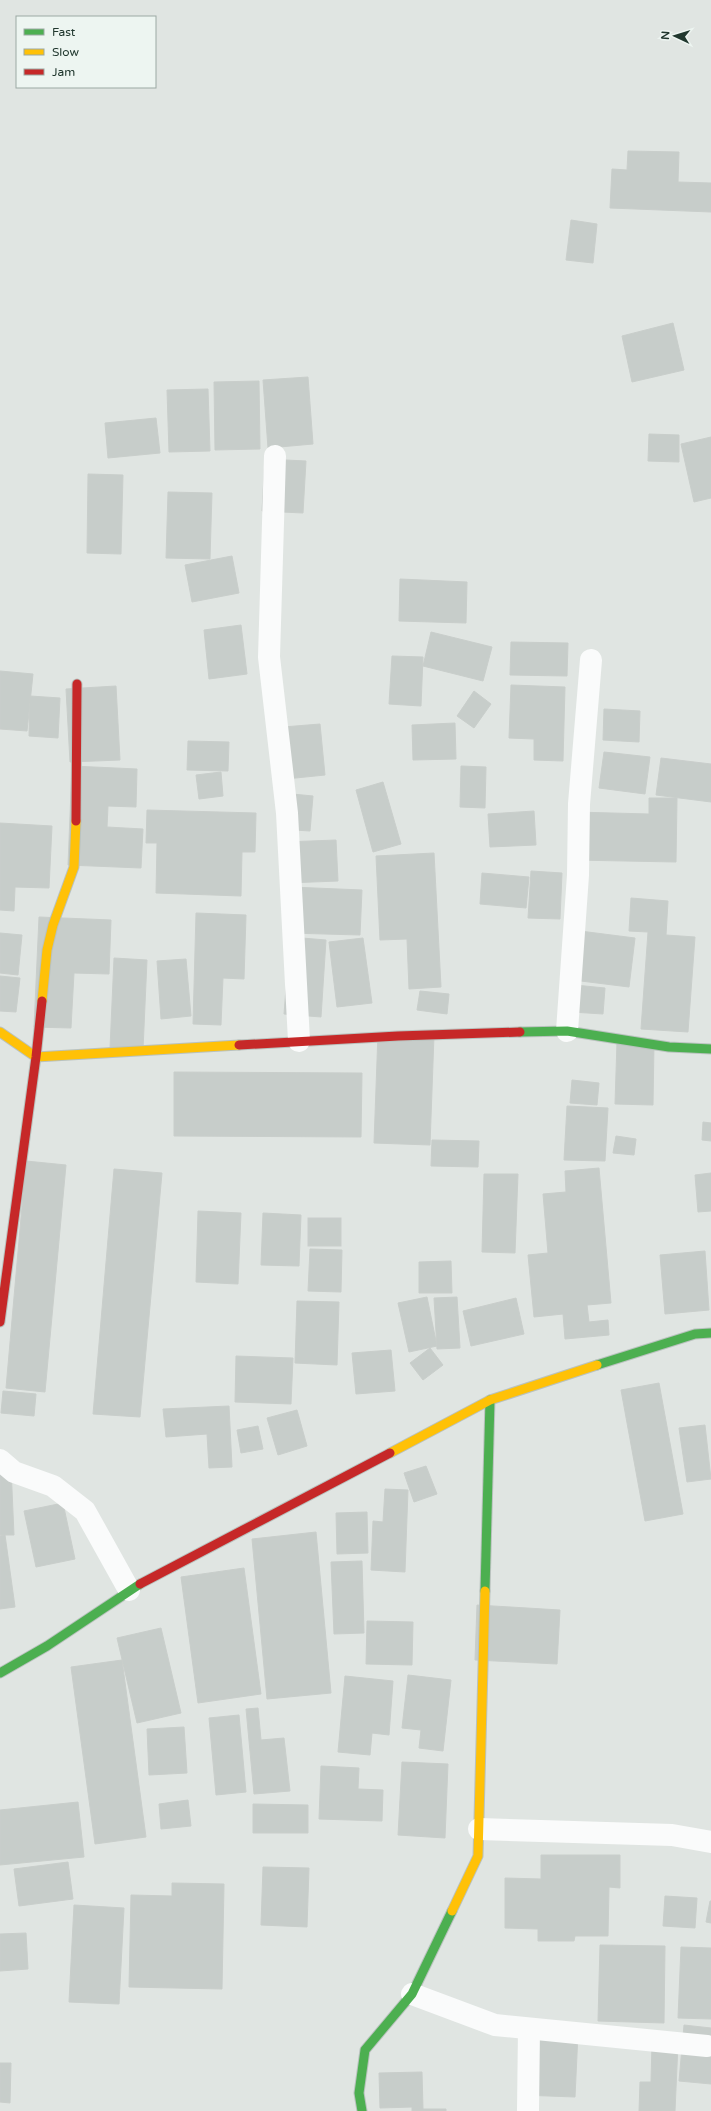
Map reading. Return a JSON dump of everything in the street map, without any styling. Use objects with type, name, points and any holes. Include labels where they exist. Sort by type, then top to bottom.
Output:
[{"type":"street","points":[[275,456],[269,657],[287,813],[299,1041]]},
{"type":"street","points":[[567,1031],[578,875],[579,804],[591,660]]},
{"type":"street","points":[[0,1322],[4,1259],[36,1057],[47,950],[53,925],[74,867],[76,838],[77,684]]},
{"type":"street","points":[[0,1032],[36,1057],[299,1041],[567,1031],[669,1047],[711,1049]]},
{"type":"street","points":[[0,1673],[47,1646],[129,1590],[490,1400],[695,1334],[711,1333]]},
{"type":"street","points":[[362,2111],[359,2093],[365,2050],[412,1994],[478,1856],[490,1400]]},
{"type":"street","points":[[0,1460],[14,1472],[53,1486],[85,1511],[129,1590]]},
{"type":"street","points":[[479,1829],[672,1835],[711,1842]]},
{"type":"street","points":[[412,1994],[495,2025],[706,2046]]},
{"type":"street","points":[[528,2111],[529,2029]]},
{"type":"building","points":[[628,151],[679,152],[678,182],[711,183],[711,212],[610,208],[612,169],[627,170]]},
{"type":"building","points":[[571,220],[597,224],[593,263],[566,260]]},
{"type":"building","points":[[673,323],[684,370],[632,382],[622,336]]},
{"type":"building","points":[[308,377],[313,444],[268,448],[263,380]]},
{"type":"building","points":[[259,381],[260,449],[215,450],[214,382]]},
{"type":"building","points":[[208,389],[210,451],[169,452],[167,390]]},
{"type":"building","points":[[156,418],[160,453],[108,458],[105,423]]},
{"type":"building","points":[[649,434],[679,435],[679,462],[648,461]]},
{"type":"building","points":[[711,437],[711,498],[694,502],[681,444]]},
{"type":"building","points":[[265,459],[306,461],[303,513],[262,511]]},
{"type":"building","points":[[88,474],[123,475],[121,554],[87,553]]},
{"type":"building","points":[[168,492],[212,493],[210,559],[166,558]]},
{"type":"building","points":[[232,556],[239,593],[192,602],[185,565]]},
{"type":"building","points":[[400,579],[467,582],[466,623],[399,621]]},
{"type":"building","points":[[241,625],[247,674],[209,679],[204,630]]},
{"type":"building","points":[[431,632],[492,647],[483,681],[423,666]]},
{"type":"building","points":[[511,642],[568,643],[567,676],[510,675]]},
{"type":"building","points":[[392,656],[423,657],[421,706],[389,704]]},
{"type":"building","points":[[0,671],[33,674],[27,731],[0,729]]},
{"type":"building","points":[[511,685],[565,687],[563,761],[534,760],[534,739],[509,738]]},
{"type":"building","points":[[116,686],[120,760],[70,762],[66,689]]},
{"type":"building","points":[[474,691],[491,704],[474,728],[457,716]]},
{"type":"building","points":[[30,696],[60,698],[58,738],[29,736]]},
{"type":"building","points":[[604,709],[640,711],[639,742],[603,740]]},
{"type":"building","points":[[455,723],[456,759],[413,760],[412,725]]},
{"type":"building","points":[[320,724],[325,775],[276,780],[271,728]]},
{"type":"building","points":[[188,741],[229,742],[228,771],[187,770]]},
{"type":"building","points":[[604,752],[650,757],[645,794],[599,788]]},
{"type":"building","points":[[661,758],[711,764],[711,802],[656,795]]},
{"type":"building","points":[[72,766],[137,769],[136,807],[108,806],[107,827],[143,829],[141,868],[68,865]]},
{"type":"building","points":[[461,766],[486,767],[485,808],[460,807]]},
{"type":"building","points":[[221,772],[223,796],[199,799],[196,775]]},
{"type":"building","points":[[383,782],[401,844],[373,852],[356,790]]},
{"type":"building","points":[[282,793],[313,796],[310,831],[279,829]]},
{"type":"building","points":[[649,798],[677,798],[676,862],[574,860],[575,812],[649,814]]},
{"type":"building","points":[[147,810],[256,813],[255,852],[242,852],[241,896],[156,893],[157,843],[146,843]]},
{"type":"building","points":[[534,811],[536,845],[490,847],[488,814]]},
{"type":"building","points":[[0,823],[52,826],[49,888],[15,887],[14,911],[0,910]]},
{"type":"building","points":[[336,840],[338,881],[287,883],[285,842]]},
{"type":"building","points":[[434,853],[441,987],[409,989],[407,939],[380,940],[376,856]]},
{"type":"building","points":[[531,871],[562,873],[560,919],[528,918]]},
{"type":"building","points":[[482,873],[529,877],[526,908],[480,904]]},
{"type":"building","points":[[291,887],[362,890],[360,935],[289,933]]},
{"type":"building","points":[[631,898],[668,901],[666,935],[695,937],[688,1032],[641,1029],[648,932],[629,931]]},
{"type":"building","points":[[196,913],[246,915],[244,979],[223,978],[221,1025],[193,1024]]},
{"type":"building","points":[[39,917],[111,920],[109,974],[74,973],[71,1028],[34,1027]]},
{"type":"building","points":[[580,931],[635,938],[629,987],[573,980]]},
{"type":"building","points":[[0,933],[22,935],[18,975],[0,973]]},
{"type":"building","points":[[290,937],[326,940],[321,1017],[284,1014]]},
{"type":"building","points":[[363,938],[372,1003],[337,1007],[329,942]]},
{"type":"building","points":[[114,958],[147,960],[143,1050],[110,1048]]},
{"type":"building","points":[[186,959],[191,1016],[161,1019],[157,961]]},
{"type":"building","points":[[0,976],[20,978],[16,1012],[0,1011]]},
{"type":"building","points":[[575,985],[605,988],[603,1014],[572,1012]]},
{"type":"building","points":[[420,991],[449,994],[447,1014],[417,1010]]},
{"type":"building","points":[[378,1033],[434,1035],[430,1145],[374,1143]]},
{"type":"building","points":[[617,1042],[654,1043],[653,1105],[615,1104]]},
{"type":"building","points":[[174,1072],[362,1073],[361,1137],[174,1136]]},
{"type":"building","points":[[572,1080],[599,1083],[597,1105],[570,1103]]},
{"type":"building","points":[[567,1106],[608,1108],[605,1161],[564,1160]]},
{"type":"building","points":[[703,1122],[711,1123],[711,1141],[702,1140]]},
{"type":"building","points":[[616,1136],[636,1139],[634,1155],[613,1153]]},
{"type":"building","points":[[432,1140],[479,1141],[478,1167],[431,1166]]},
{"type":"building","points":[[26,1161],[66,1165],[45,1392],[6,1388]]},
{"type":"building","points":[[599,1168],[611,1303],[587,1305],[589,1322],[608,1320],[609,1335],[565,1339],[563,1314],[534,1317],[528,1255],[548,1253],[543,1194],[566,1192],[565,1171]]},
{"type":"building","points":[[114,1169],[162,1173],[140,1417],[93,1414]]},
{"type":"building","points":[[711,1173],[711,1211],[698,1212],[695,1175]]},
{"type":"building","points":[[484,1174],[518,1174],[515,1253],[482,1252]]},
{"type":"building","points":[[198,1211],[241,1213],[238,1284],[196,1282]]},
{"type":"building","points":[[263,1213],[301,1215],[299,1266],[261,1265]]},
{"type":"building","points":[[308,1218],[341,1218],[341,1246],[308,1246]]},
{"type":"building","points":[[310,1249],[342,1250],[341,1292],[308,1291]]},
{"type":"building","points":[[705,1251],[709,1310],[665,1314],[660,1255]]},
{"type":"building","points":[[451,1261],[452,1293],[419,1293],[419,1262]]},
{"type":"building","points":[[427,1297],[437,1346],[409,1352],[398,1303]]},
{"type":"building","points":[[457,1297],[460,1348],[437,1349],[434,1298]]},
{"type":"building","points":[[516,1298],[524,1334],[471,1346],[463,1311]]},
{"type":"building","points":[[297,1301],[339,1302],[337,1365],[295,1363]]},
{"type":"building","points":[[430,1348],[443,1365],[423,1380],[410,1363]]},
{"type":"building","points":[[391,1350],[395,1391],[356,1394],[352,1353]]},
{"type":"building","points":[[236,1356],[293,1358],[291,1404],[235,1402]]},
{"type":"building","points":[[659,1383],[683,1514],[645,1521],[621,1390]]},
{"type":"building","points":[[3,1391],[36,1394],[34,1416],[1,1413]]},
{"type":"building","points":[[229,1406],[232,1467],[209,1468],[207,1434],[166,1437],[163,1409]]},
{"type":"building","points":[[297,1410],[307,1446],[278,1455],[267,1418]]},
{"type":"building","points":[[705,1425],[711,1479],[687,1482],[679,1428]]},
{"type":"building","points":[[258,1426],[263,1449],[241,1453],[237,1430]]},
{"type":"building","points":[[426,1466],[437,1494],[414,1502],[404,1473]]},
{"type":"building","points":[[0,1467],[11,1467],[14,1535],[0,1535]]},
{"type":"building","points":[[385,1489],[408,1490],[405,1572],[371,1570],[373,1521],[383,1522]]},
{"type":"building","points":[[63,1503],[75,1559],[36,1567],[24,1511]]},
{"type":"building","points":[[367,1512],[368,1553],[337,1554],[336,1513]]},
{"type":"building","points":[[316,1532],[331,1693],[267,1699],[252,1539]]},
{"type":"building","points":[[5,1535],[15,1607],[0,1609],[0,1536]]},
{"type":"building","points":[[362,1561],[364,1633],[334,1634],[331,1562]]},
{"type":"building","points":[[244,1568],[261,1694],[198,1703],[181,1577]]},
{"type":"building","points":[[477,1605],[560,1610],[557,1664],[475,1660]]},
{"type":"building","points":[[367,1621],[413,1622],[412,1665],[366,1664]]},
{"type":"building","points":[[161,1628],[181,1713],[137,1723],[117,1638]]},
{"type":"building","points":[[122,1660],[146,1837],[95,1844],[71,1667]]},
{"type":"building","points":[[408,1675],[451,1680],[443,1751],[419,1748],[421,1730],[402,1728]]},
{"type":"building","points":[[345,1676],[393,1681],[389,1735],[372,1733],[370,1755],[338,1752]]},
{"type":"building","points":[[258,1708],[261,1740],[284,1738],[290,1791],[254,1794],[246,1709]]},
{"type":"building","points":[[239,1715],[246,1792],[216,1795],[209,1718]]},
{"type":"building","points":[[184,1727],[187,1773],[149,1775],[147,1729]]},
{"type":"building","points":[[402,1762],[448,1764],[445,1838],[398,1835]]},
{"type":"building","points":[[321,1766],[359,1768],[358,1789],[383,1790],[382,1821],[319,1819]]},
{"type":"building","points":[[188,1800],[191,1826],[161,1829],[159,1804]]},
{"type":"building","points":[[78,1802],[84,1857],[0,1865],[0,1810]]},
{"type":"building","points":[[253,1804],[308,1805],[308,1833],[253,1833]]},
{"type":"building","points":[[541,1855],[620,1855],[620,1888],[609,1887],[608,1936],[575,1936],[574,1941],[538,1941],[538,1929],[505,1928],[505,1878],[541,1879]]},
{"type":"building","points":[[68,1862],[73,1899],[19,1906],[14,1869]]},
{"type":"building","points":[[263,1867],[309,1868],[307,1927],[261,1925]]},
{"type":"building","points":[[172,1883],[224,1884],[222,1989],[129,1987],[131,1895],[172,1896]]},
{"type":"building","points":[[665,1896],[697,1898],[695,1928],[663,1926]]},
{"type":"building","points":[[711,1901],[711,1923],[706,1922]]},
{"type":"building","points":[[74,1905],[124,1908],[119,2004],[69,2002]]},
{"type":"building","points":[[26,1933],[28,1969],[0,1971],[0,1934]]},
{"type":"building","points":[[600,1945],[665,1946],[664,2023],[598,2021]]},
{"type":"building","points":[[681,1947],[711,1948],[711,2019],[678,2018]]},
{"type":"building","points":[[684,2025],[711,2028],[711,2084],[679,2081]]},
{"type":"building","points":[[525,2031],[578,2033],[575,2097],[522,2095]]},
{"type":"building","points":[[652,2043],[678,2044],[675,2111],[639,2111],[640,2082],[651,2082]]},
{"type":"building","points":[[0,2063],[11,2063],[10,2103],[0,2102]]},
{"type":"building","points":[[422,2072],[423,2109],[446,2109],[446,2111],[412,2111],[412,2107],[380,2108],[379,2073]]},
{"type":"traffic: fast","points":[[520,1032],[567,1031],[669,1047],[711,1049]]},
{"type":"traffic: fast","points":[[597,1365],[695,1334],[711,1333]]},
{"type":"traffic: fast","points":[[485,1591],[490,1400]]},
{"type":"traffic: fast","points":[[0,1673],[47,1646],[140,1584]]},
{"type":"traffic: fast","points":[[362,2111],[359,2093],[365,2050],[412,1994],[452,1911]]},
{"type":"traffic: slow","points":[[42,1001],[47,950],[53,925],[74,867],[76,821]]},
{"type":"traffic: slow","points":[[0,1032],[36,1057],[239,1045]]},
{"type":"traffic: slow","points":[[390,1453],[490,1400],[597,1365]]},
{"type":"traffic: slow","points":[[452,1911],[478,1856],[485,1591]]},
{"type":"traffic: jam","points":[[76,821],[77,684]]},
{"type":"traffic: jam","points":[[0,1322],[36,1057],[42,1001]]},
{"type":"traffic: jam","points":[[239,1045],[398,1036],[520,1032]]},
{"type":"traffic: jam","points":[[140,1584],[390,1453]]}]
